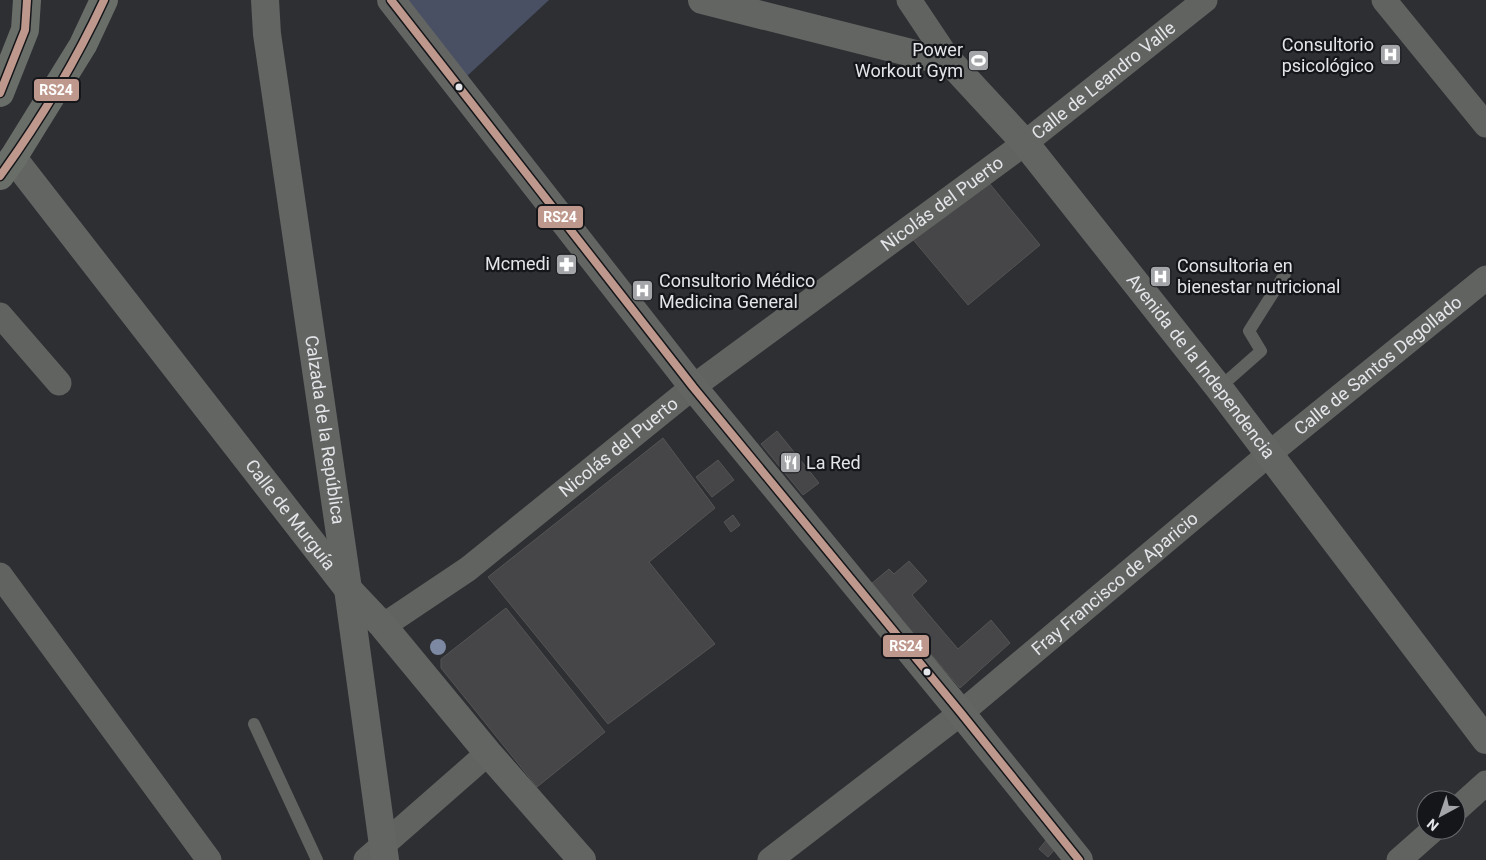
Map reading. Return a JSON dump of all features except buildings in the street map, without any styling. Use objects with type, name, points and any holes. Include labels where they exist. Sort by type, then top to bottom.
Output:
[{"type":"main road","points":[[0,93],[24,30],[27,0]]},
{"type":"main road","points":[[7,167],[83,45],[104,0]]},
{"type":"main road","points":[[257,0],[267,34]]},
{"type":"main road","name":"Calzada de la República","points":[[265,0],[267,34],[348,589],[378,855]]},
{"type":"main road","points":[[391,0],[693,387],[961,713],[1078,860]]},
{"type":"main road","points":[[702,0],[951,63]]},
{"type":"main road","name":"Avenida de la Independencia","points":[[951,63],[1025,143],[1269,454],[1486,740]]},
{"type":"main road","name":"Calle de Murguía","points":[[7,167],[348,589],[383,626],[488,753],[582,860]]},
{"type":"street","name":"Avenida de la Independencia","points":[[909,0],[951,63]]},
{"type":"street","name":"Calle de Leandro Valle","points":[[1025,143],[1205,0]]},
{"type":"street","points":[[1384,0],[1486,125]]},
{"type":"street","name":"Nicolás del Puerto","points":[[383,626],[468,569],[693,387],[1025,143]]},
{"type":"street","name":"Calle de Santos Degollado","points":[[1269,454],[1486,278]]},
{"type":"street","points":[[0,315],[59,383]]},
{"type":"street","name":"Fray Francisco de Aparicio","points":[[770,860],[961,713],[1269,454]]},
{"type":"street","points":[[0,576],[209,860]]},
{"type":"street","points":[[378,855],[488,753]]},
{"type":"street","points":[[1466,801],[1486,784]]},
{"type":"street","points":[[1399,860],[1422,840]]},
{"type":"lane","points":[[1218,388],[1261,351],[1249,331],[1285,274]]},
{"type":"lane","points":[[254,724],[317,860]]},
{"type":"shaded area","points":[[403,0],[549,0],[466,77]]},
{"type":"transit line","name":"RS24","points":[[0,93],[25,30],[27,0]]},
{"type":"transit line","name":"RS24","points":[[0,176],[56,91],[104,0]]},
{"type":"transit line","name":"RS24","points":[[391,0],[693,387],[961,713],[1079,860]]},
{"type":"place","name":"Consultorio psicológico","points":[[1390,55]]},
{"type":"place","name":"Power Workout Gym","points":[[979,60]]},
{"type":"place","name":"Mcmedi","points":[[566,264]]},
{"type":"place","name":"Consultoria en bienestar nutricional","points":[[1161,276]]},
{"type":"place","name":"Consultorio Médico Medicina General","points":[[643,291]]},
{"type":"place","name":"La Red","points":[[790,463]]}]
